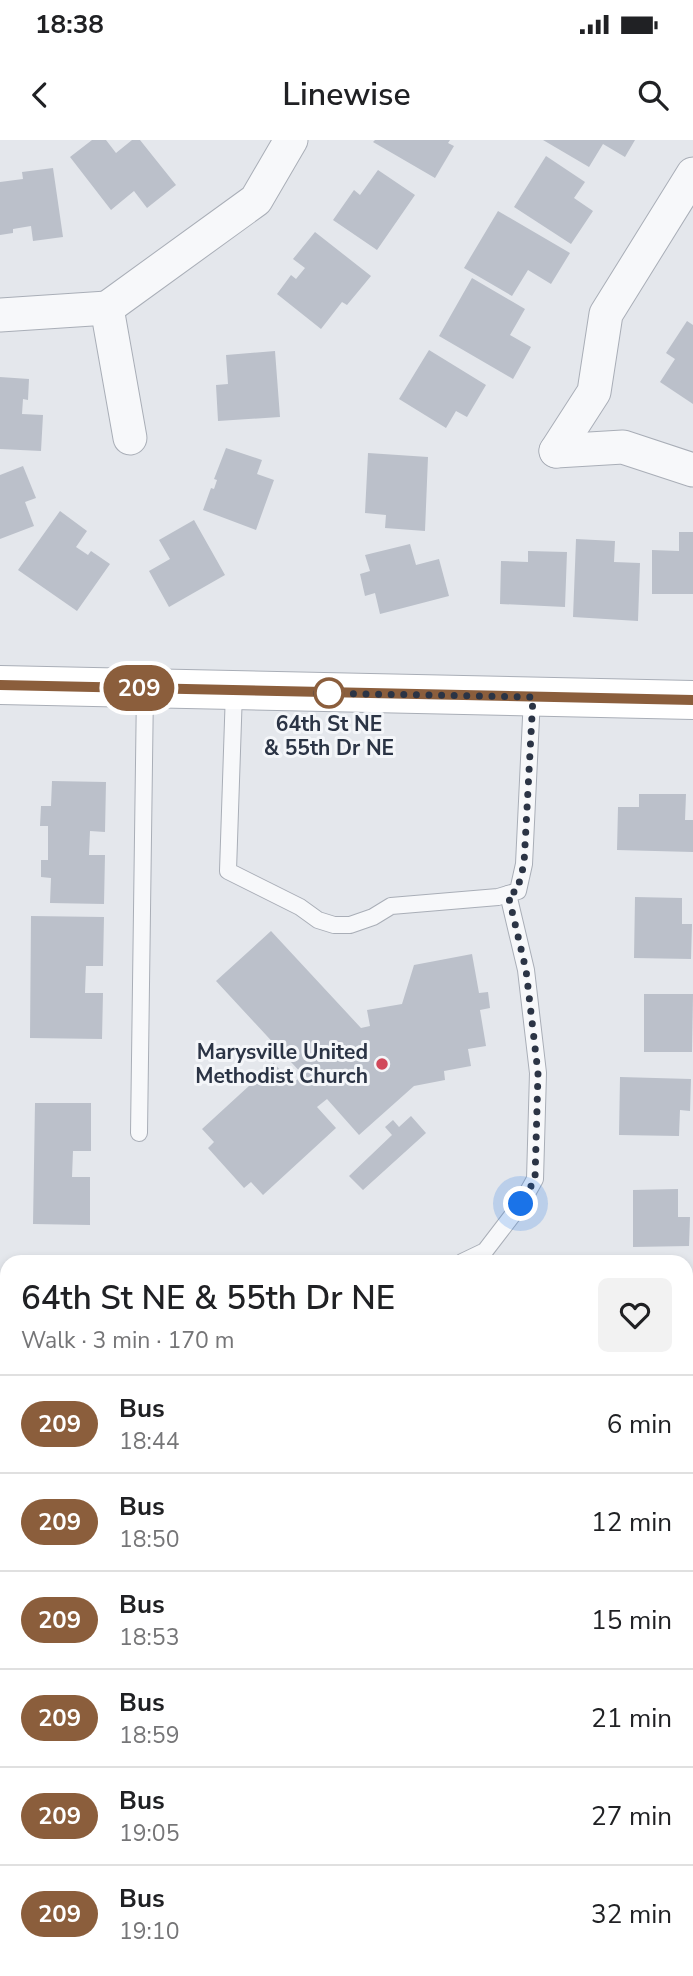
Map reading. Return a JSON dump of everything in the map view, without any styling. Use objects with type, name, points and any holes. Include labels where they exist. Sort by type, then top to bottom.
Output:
[{"type":"main road","points":[[0,685],[693,700]]},
{"type":"street","points":[[0,315],[107,308],[256,200],[291,140]]},
{"type":"street","points":[[693,174],[606,314],[594,392],[556,451],[623,447],[693,470]]},
{"type":"street","points":[[107,308],[130,438]]},
{"type":"lane","points":[[139,1133],[145,688]]},
{"type":"lane","points":[[234,691],[228,871],[300,907],[318,920],[334,925],[350,925],[373,917],[391,906],[498,897],[517,891],[524,864],[533,697]]},
{"type":"lane","points":[[477,1255],[485,1251],[521,1204],[535,1179],[538,1073],[526,970],[508,894]]},
{"type":"building","points":[[92,140],[106,140],[116,153],[132,140],[140,140],[176,185],[147,208],[134,191],[111,210],[70,157]]},
{"type":"building","points":[[450,140],[448,143],[454,146],[435,178],[373,142]]},
{"type":"building","points":[[543,140],[635,140],[625,157],[603,144],[589,167]]},
{"type":"building","points":[[546,156],[585,182],[574,198],[593,211],[571,244],[514,207]]},
{"type":"building","points":[[53,168],[63,237],[33,241],[31,226],[13,229],[13,233],[0,235],[0,182],[23,179],[22,172]]},
{"type":"building","points":[[378,170],[415,195],[377,250],[333,220],[354,190],[360,195]]},
{"type":"building","points":[[498,211],[570,253],[551,284],[528,270],[512,296],[464,268]]},
{"type":"building","points":[[315,232],[371,276],[347,305],[342,302],[321,329],[277,294],[291,275],[296,279],[305,268],[293,259]]},
{"type":"building","points":[[472,278],[525,309],[510,335],[531,347],[513,379],[439,336]]},
{"type":"building","points":[[687,321],[693,325],[693,404],[660,382],[675,359],[666,353]]},
{"type":"building","points":[[429,350],[486,385],[467,417],[456,411],[446,428],[399,399]]},
{"type":"building","points":[[275,351],[280,417],[218,421],[216,385],[228,384],[226,355]]},
{"type":"building","points":[[0,377],[29,379],[28,400],[23,399],[22,414],[43,415],[41,451],[0,449]]},
{"type":"building","points":[[226,448],[262,460],[257,474],[274,480],[256,530],[203,510],[211,488],[214,489],[217,480],[214,479]]},
{"type":"building","points":[[368,453],[428,457],[425,531],[385,528],[386,515],[365,513]]},
{"type":"building","points":[[23,466],[36,498],[25,502],[34,526],[0,539],[0,475]]},
{"type":"building","points":[[60,511],[87,531],[76,547],[88,555],[91,551],[110,564],[77,611],[18,570]]},
{"type":"building","points":[[194,520],[225,575],[169,607],[149,571],[170,559],[159,540]]},
{"type":"building","points":[[679,532],[693,532],[693,594],[652,594],[652,550],[679,551]]},
{"type":"building","points":[[576,539],[615,541],[614,562],[640,563],[638,621],[573,617]]},
{"type":"building","points":[[410,544],[416,565],[439,559],[449,596],[380,614],[375,593],[365,596],[360,574],[370,571],[365,555]]},
{"type":"building","points":[[528,551],[567,552],[565,607],[500,604],[501,561],[528,562]]},
{"type":"building","points":[[52,781],[106,782],[105,832],[90,831],[89,855],[105,855],[104,904],[50,903],[51,878],[41,877],[41,860],[48,860],[48,826],[40,826],[41,806],[51,806]]},
{"type":"building","points":[[639,794],[686,794],[685,820],[693,820],[693,852],[617,850],[618,807],[639,807]]},
{"type":"building","points":[[635,897],[682,898],[682,924],[692,924],[691,959],[634,958]]},
{"type":"building","points":[[31,916],[104,917],[103,966],[86,966],[85,993],[103,993],[102,1039],[30,1038]]},
{"type":"building","name":"Marysville United Methodist Church","points":[[271,931],[361,1028],[370,1026],[367,1010],[402,1004],[414,965],[472,954],[479,993],[488,992],[490,1008],[480,1010],[486,1046],[468,1049],[471,1066],[444,1071],[445,1080],[414,1086],[359,1135],[327,1099],[317,1107],[336,1128],[263,1195],[251,1182],[244,1188],[208,1148],[214,1142],[202,1129],[274,1063],[292,1084],[303,1075],[216,981]]},
{"type":"building","points":[[644,994],[693,994],[692,1052],[644,1052]]},
{"type":"building","points":[[620,1077],[691,1079],[690,1111],[680,1110],[679,1136],[619,1135]]},
{"type":"building","points":[[35,1103],[91,1103],[91,1151],[73,1151],[72,1177],[90,1177],[90,1225],[33,1224]]},
{"type":"building","points":[[411,1116],[426,1133],[363,1190],[349,1176],[392,1135],[385,1127],[393,1120],[399,1127]]},
{"type":"building","points":[[678,1189],[678,1217],[690,1217],[689,1246],[633,1247],[633,1190]]},
{"type":"bus line","name":"209","points":[[0,685],[693,700]]},
{"type":"place","name":"64th St NE & 55th Dr NE","points":[[329,693]]},
{"type":"place","name":"Marysville United Methodist Church","points":[[382,1064]]},
{"type":"route","points":[[329,693],[316,693],[533,697],[524,864],[517,891],[508,894],[526,970],[538,1073],[535,1179],[521,1204]]}]
